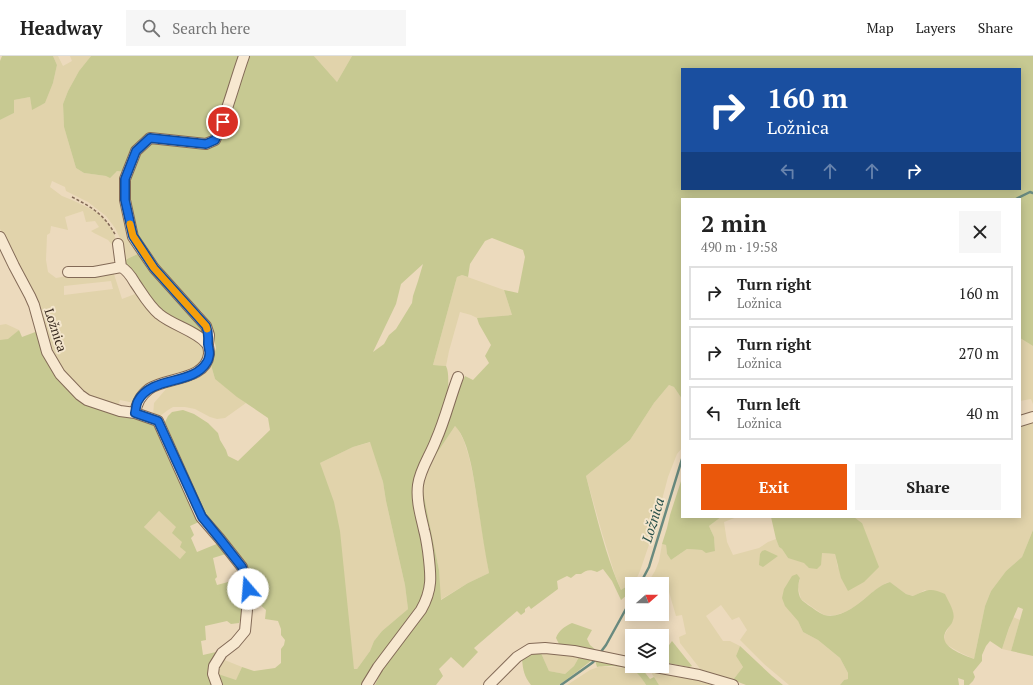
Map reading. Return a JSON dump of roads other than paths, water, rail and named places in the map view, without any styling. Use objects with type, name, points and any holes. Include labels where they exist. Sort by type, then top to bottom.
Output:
[{"type":"street","points":[[135,413],[138,401],[149,389],[157,385],[194,374],[202,368],[209,357],[209,335],[206,326],[154,268],[133,236],[125,200],[125,179],[136,151],[150,138],[206,144],[215,140],[223,122],[244,56]]},
{"type":"street","name":"Ložnica","points":[[0,237],[34,305],[47,352],[60,374],[80,395],[87,400],[120,412],[135,413],[158,421],[202,517],[242,567],[248,589],[245,631],[235,643],[222,652],[214,666],[213,674],[217,685]]},
{"type":"street","points":[[118,244],[121,266],[130,275],[157,313],[203,339],[208,344]]},
{"type":"street","points":[[68,272],[94,272],[121,266]]},
{"type":"street","points":[[367,685],[378,666],[426,603],[430,590],[430,565],[425,532],[417,498],[418,486],[421,472],[436,441],[458,377]]},
{"type":"street","points":[[1021,420],[1033,416]]},
{"type":"street","points":[[489,685],[517,657],[530,649],[545,648],[625,662]]},
{"type":"street","points":[[669,669],[699,675],[732,685]]},
{"type":"waterway","name":"Ložnica","points":[[1018,198],[1030,192],[1033,193]]},
{"type":"waterway","name":"Ložnica","points":[[644,577],[649,567],[681,462]]},
{"type":"waterway","name":"Ložnica","points":[[600,653],[625,611]]},
{"type":"waterway","name":"Ložnica","points":[[561,685],[596,659]]}]
